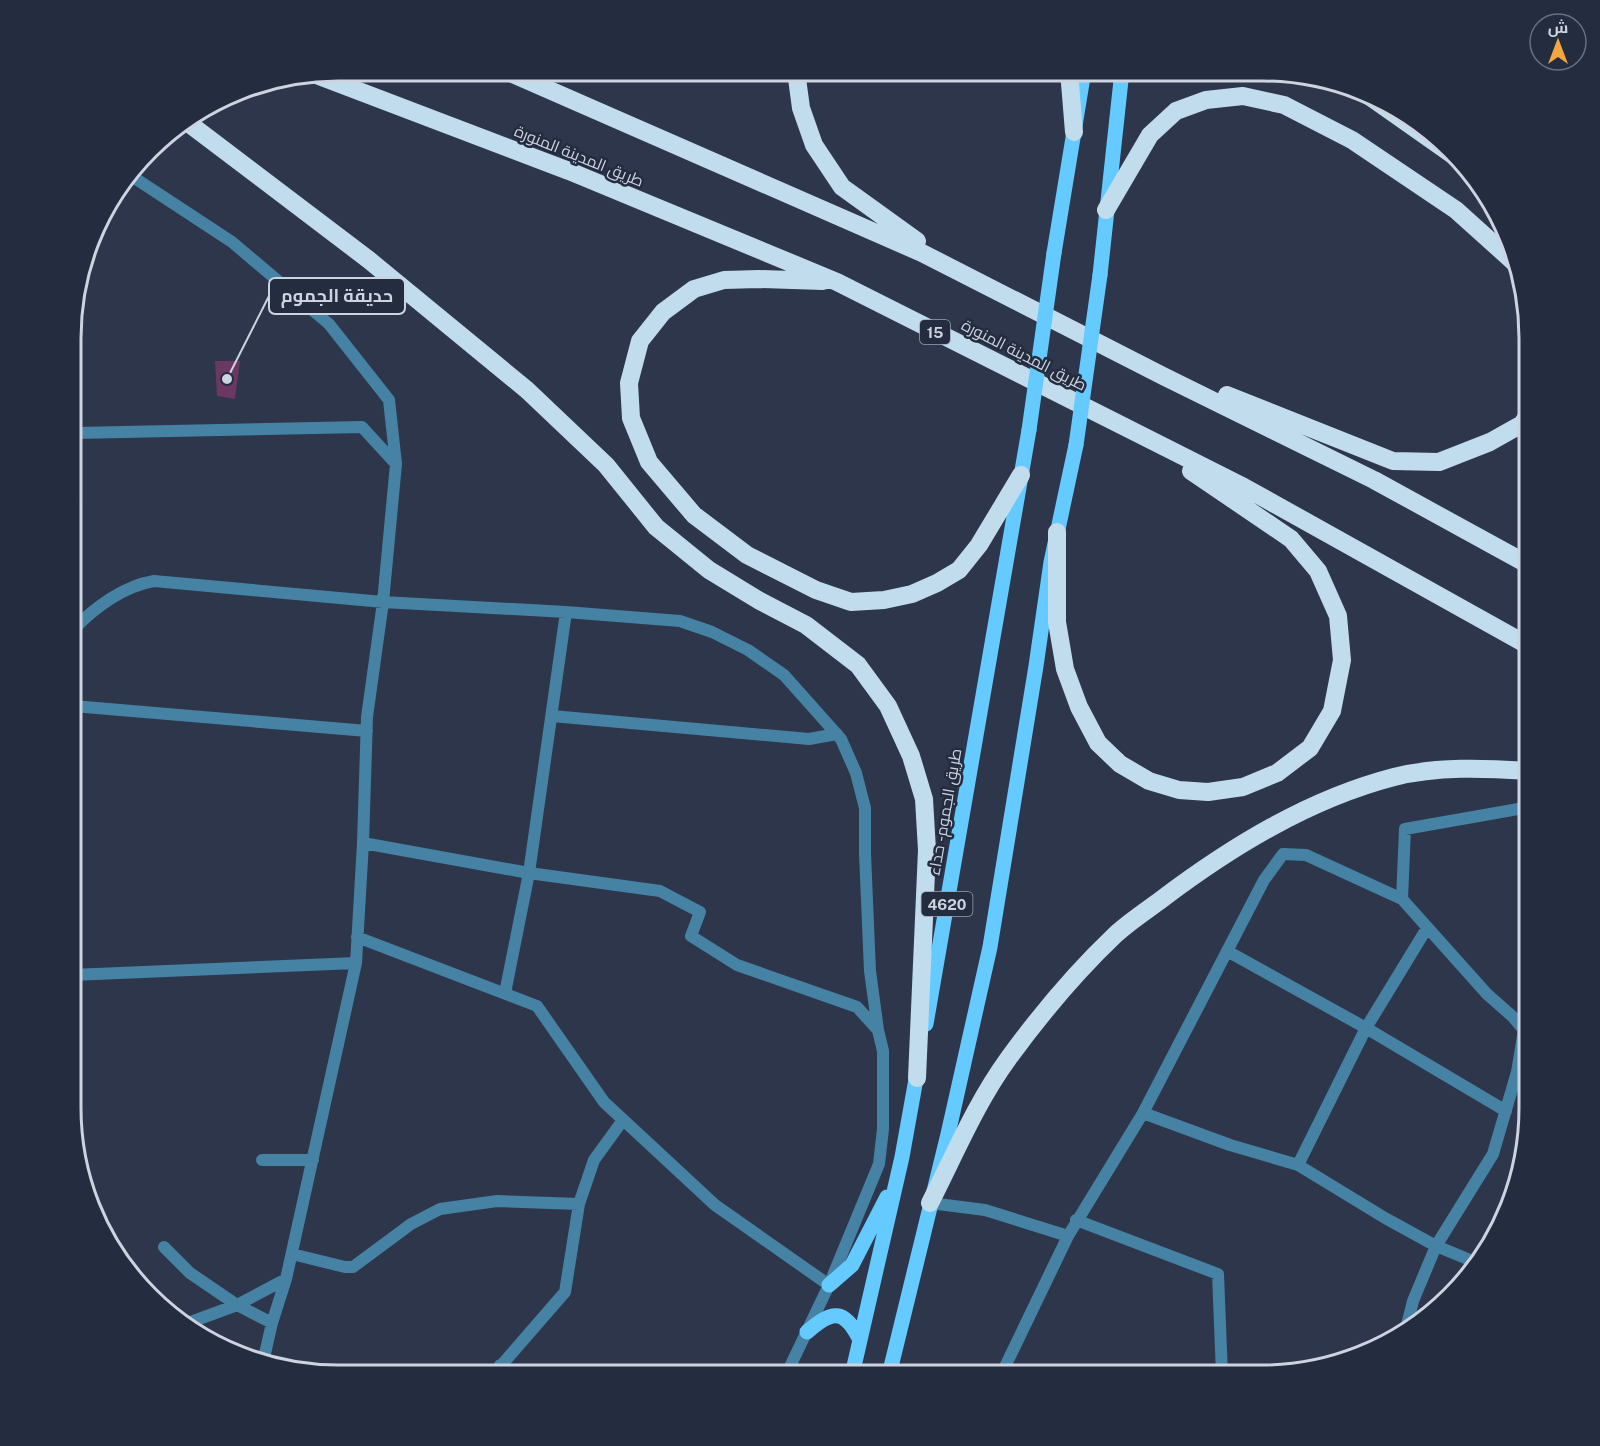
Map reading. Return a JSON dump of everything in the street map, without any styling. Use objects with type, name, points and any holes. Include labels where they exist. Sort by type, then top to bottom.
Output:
[{"type":"highway","name":"طريق المدينة المنورة","points":[[333,81],[569,171],[837,282],[1244,487],[1519,640]]},
{"type":"highway","points":[[529,81],[922,253],[1374,480],[1519,560]]},
{"type":"highway","points":[[797,81],[801,108],[814,145],[842,187],[887,221],[968,276]]},
{"type":"highway","points":[[1070,81],[1074,132]]},
{"type":"highway","points":[[1106,210],[1150,135],[1176,111],[1206,100],[1243,96],[1284,105],[1352,140],[1456,210],[1504,254]]},
{"type":"highway","points":[[192,126],[369,260],[527,390],[606,465],[656,527],[709,570],[760,601],[806,625],[858,665],[888,706],[911,756],[924,799],[927,850],[917,1078]]},
{"type":"highway","points":[[837,282],[724,280],[693,289],[663,312],[640,341],[629,383],[631,418],[649,462],[694,515],[747,555],[816,590],[851,602],[884,600],[912,594],[959,570],[979,545],[1022,475]]},
{"type":"highway","points":[[1118,352],[1393,461],[1439,462],[1490,442],[1519,425]]},
{"type":"highway","points":[[1057,532],[1057,622],[1065,669],[1080,708],[1098,743],[1120,764],[1149,781],[1179,790],[1208,792],[1243,787],[1277,773],[1310,748],[1332,711],[1342,660],[1338,616],[1318,571],[1292,539],[1135,432]]},
{"type":"highway","points":[[930,1203],[986,1092],[1073,977],[1117,933],[1192,876],[1273,827],[1339,794],[1396,777],[1456,768],[1519,771]]},
{"type":"main road","name":"طريق الجموم - حداء","points":[[854,1365],[899,1173],[917,1078],[1022,475],[1082,81]]},
{"type":"main road","points":[[1106,210],[1121,81]]},
{"type":"main road","name":"4620","points":[[891,1365],[948,1134],[990,947],[1057,532],[1076,445],[1100,275],[1106,210]]},
{"type":"main road","points":[[829,1285],[852,1265],[899,1173]]},
{"type":"main road","points":[[807,1332],[824,1317],[835,1315],[849,1322],[860,1340]]},
{"type":"street","points":[[136,179],[232,242],[328,324],[389,400],[396,464],[383,602],[367,731],[356,963],[292,1254],[265,1354]]},
{"type":"street","points":[[81,433],[362,427],[396,464]]},
{"type":"street","points":[[81,623],[118,594],[136,584],[154,581],[383,602],[680,621],[711,632],[748,650],[784,675],[841,739],[856,773],[865,808],[870,971],[878,1030],[884,1052],[883,1129],[879,1164],[829,1285],[791,1365]]},
{"type":"street","points":[[505,993],[529,873],[567,612]]},
{"type":"street","points":[[81,707],[367,731]]},
{"type":"street","points":[[552,716],[809,739],[837,734]]},
{"type":"street","points":[[1402,899],[1405,829],[1519,809]]},
{"type":"street","points":[[363,843],[529,873],[660,891],[700,912],[691,936],[737,965],[857,1007],[878,1030]]},
{"type":"street","points":[[1006,1365],[1076,1220],[1143,1113],[1264,880],[1283,854],[1306,855],[1402,899],[1487,994],[1519,1020]]},
{"type":"street","points":[[1298,1165],[1366,1028],[1427,928]]},
{"type":"street","points":[[357,937],[537,1006],[604,1102],[716,1205],[829,1285]]},
{"type":"street","points":[[1227,951],[1366,1028],[1506,1111]]},
{"type":"street","points":[[81,975],[356,963]]},
{"type":"street","points":[[1408,1320],[1413,1301],[1437,1246],[1493,1154],[1506,1111],[1519,1083]]},
{"type":"street","points":[[1143,1113],[1298,1165],[1384,1218],[1470,1260]]},
{"type":"street","points":[[500,1365],[565,1292],[579,1204],[594,1160],[623,1120]]},
{"type":"street","points":[[262,1160],[313,1160]]},
{"type":"street","points":[[292,1254],[353,1267],[411,1224],[440,1209],[497,1201],[579,1204]]},
{"type":"street","points":[[930,1203],[985,1210],[1068,1236]]},
{"type":"street","points":[[1076,1220],[1218,1274],[1222,1365]]},
{"type":"street","points":[[164,1247],[190,1273],[237,1305],[272,1323]]},
{"type":"street","points":[[194,1321],[237,1305],[286,1279]]},
{"type":"shaded area","points":[[215,361],[240,361],[235,399],[217,396]]},
{"type":"place","name":"حديقة الجموم","points":[[227,379]]}]
